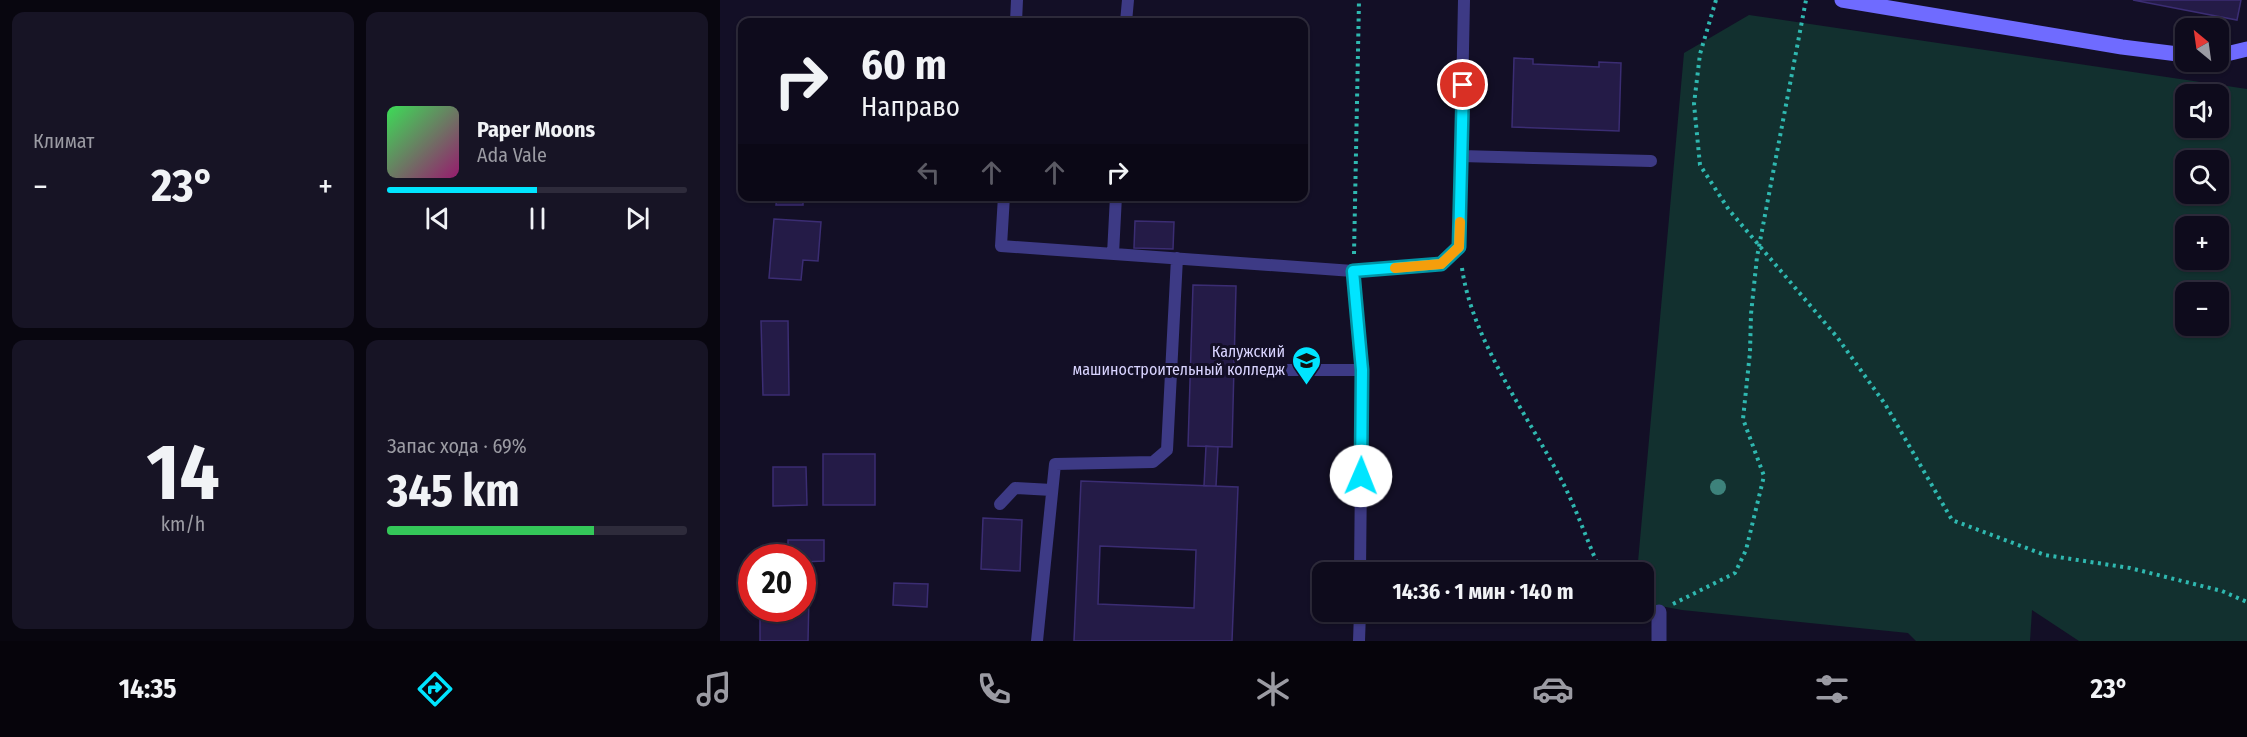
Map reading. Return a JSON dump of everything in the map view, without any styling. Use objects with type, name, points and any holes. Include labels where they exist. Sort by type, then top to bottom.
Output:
[{"type":"street","points":[[1842,0],[2122,47],[2175,54]]},
{"type":"street","points":[[2229,54],[2246,50]]},
{"type":"street","points":[[1659,612],[1659,641]]},
{"type":"lane","points":[[1016,18],[1017,0]]},
{"type":"lane","points":[[1126,18],[1128,0]]},
{"type":"lane","points":[[1005,201],[1001,246],[1353,271],[1441,264],[1459,247],[1464,0]]},
{"type":"lane","points":[[1461,156],[1651,161]]},
{"type":"lane","points":[[1113,254],[1116,201]]},
{"type":"lane","points":[[1037,641],[1055,465],[1153,462],[1167,450],[1177,258]]},
{"type":"lane","points":[[1353,271],[1362,370],[1360,562]]},
{"type":"lane","points":[[1278,370],[1362,370]]},
{"type":"lane","points":[[1000,504],[1015,489],[1052,490]]},
{"type":"lane","points":[[1359,641],[1360,622]]},
{"type":"path","points":[[1353,271],[1359,0]]},
{"type":"path","points":[[1716,0],[1700,54],[1694,104],[1700,165],[1729,210],[1837,338],[1885,404],[1952,520],[2045,555],[2130,568],[2222,591],[2247,602]]},
{"type":"path","points":[[1659,612],[1735,573],[1746,550],[1764,476],[1743,419],[1750,352],[1751,314],[1759,244],[1806,0]]},
{"type":"path","points":[[1459,247],[1466,293],[1480,331],[1564,485],[1597,562]]},
{"type":"green space","points":[[1749,15],[2213,84],[2175,84],[2175,138],[2229,138],[2229,86],[2247,89],[2247,641],[2079,641],[2032,610],[2030,641],[1916,641],[1908,633],[1682,610],[1654,605],[1654,562],[1638,562],[1684,53]]},
{"type":"building","points":[[2133,0],[2241,0],[2237,20]]},
{"type":"building","points":[[1514,58],[1533,59],[1533,64],[1599,67],[1599,62],[1621,63],[1619,131],[1512,127]]},
{"type":"building","points":[[776,201],[803,201],[803,205],[776,205]]},
{"type":"building","points":[[774,219],[821,222],[818,261],[803,260],[801,280],[769,278]]},
{"type":"building","points":[[1135,221],[1174,222],[1173,249],[1134,248]]},
{"type":"building","points":[[1193,285],[1236,286],[1232,447],[1188,446]]},
{"type":"building","points":[[761,321],[788,321],[789,395],[763,395]]},
{"type":"building","points":[[1206,446],[1218,447],[1216,486],[1204,486]]},
{"type":"building","points":[[823,454],[875,454],[875,505],[823,505]]},
{"type":"building","points":[[773,467],[806,467],[807,505],[773,506]]},
{"type":"building","points":[[1081,481],[1238,487],[1232,641],[1074,641]],"holes":[[[1100,546],[1196,550],[1194,608],[1098,604]]]},
{"type":"building","points":[[983,518],[1022,520],[1020,571],[981,569]]},
{"type":"building","points":[[788,540],[824,540],[824,561],[816,561],[816,544],[788,544]]},
{"type":"building","points":[[894,583],[928,584],[927,607],[893,605]]},
{"type":"building","points":[[760,622],[808,622],[808,641],[760,641]]},
{"type":"slow traffic","points":[[1395,268],[1441,264],[1459,247],[1460,222]]},
{"type":"place","name":"Калужский машиностроительный колледж","points":[[1306,386]]},
{"type":"route","points":[[1361,476],[1362,370],[1353,271],[1441,264],[1459,247],[1463,85]]}]
